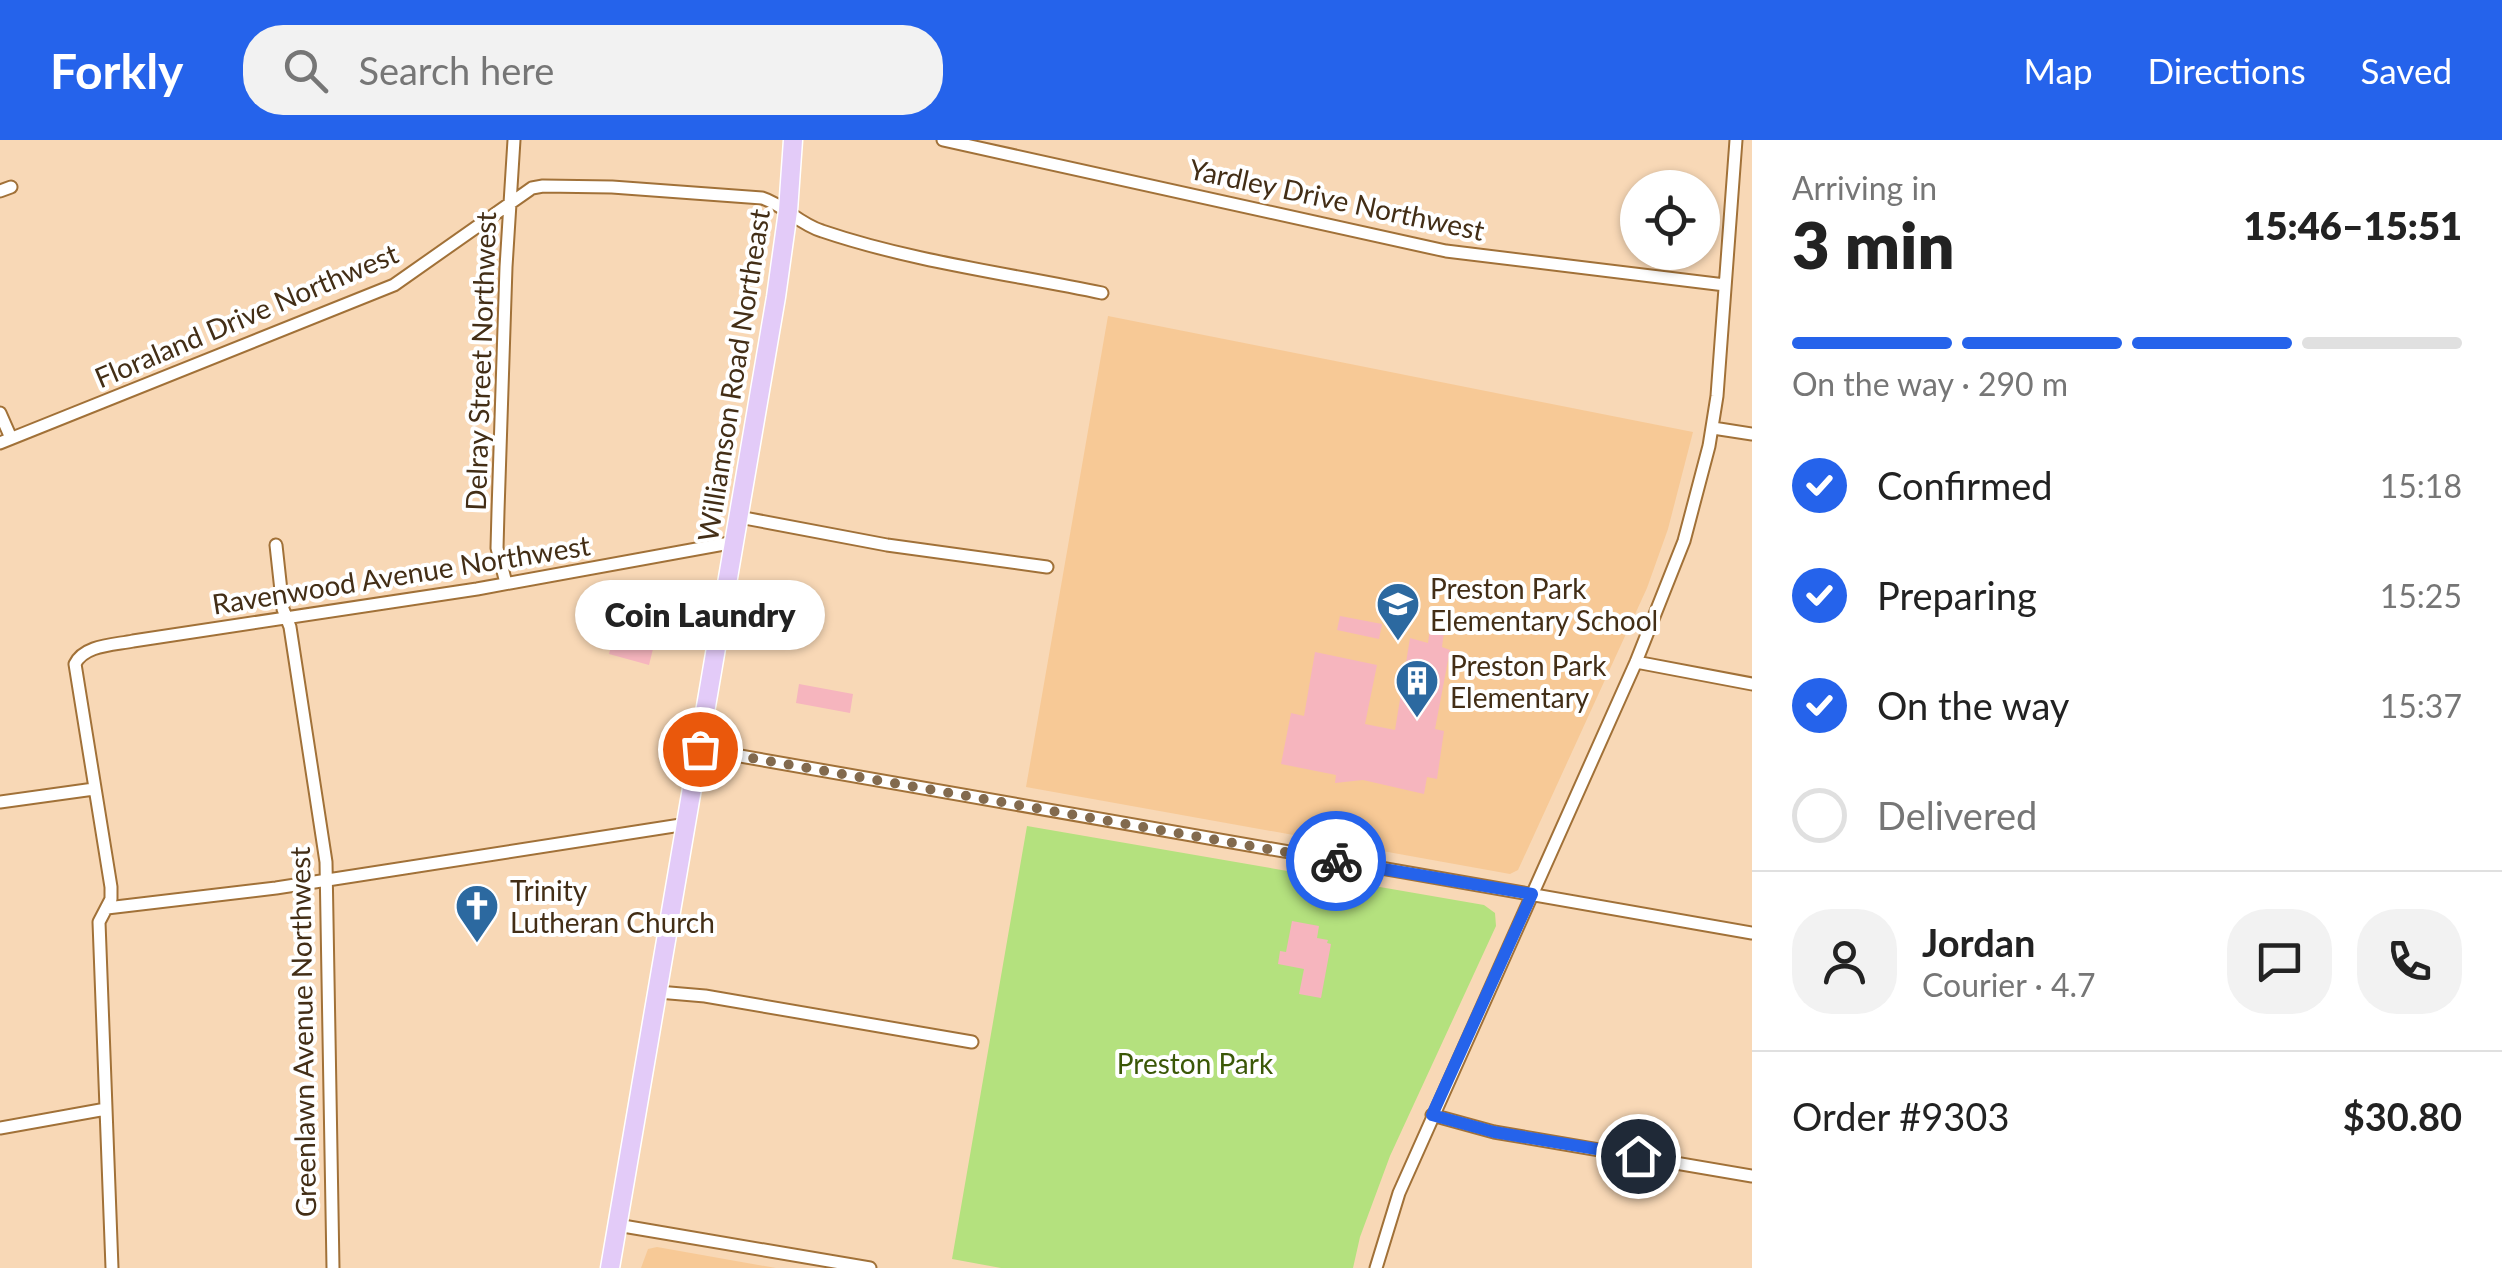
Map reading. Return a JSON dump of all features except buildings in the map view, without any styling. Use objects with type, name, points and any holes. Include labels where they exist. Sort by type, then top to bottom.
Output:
[{"type":"main road","name":"Williamson Road Northeast","points":[[610,1268],[739,517],[788,211],[793,140]]},
{"type":"street","name":"Delray Street Northwest","points":[[506,583],[498,548],[514,140]]},
{"type":"street","name":"Yardley Drive Northwest","points":[[942,140],[1446,250],[1724,285]]},
{"type":"street","points":[[1376,1268],[1399,1193],[1432,1115],[1636,662],[1684,541],[1713,428],[1736,140]]},
{"type":"street","name":"Floraland Drive Northwest","points":[[6,440],[394,285],[532,188],[543,186],[762,198],[817,230],[864,244],[1102,293]]},
{"type":"street","points":[[0,413],[6,440]]},
{"type":"street","points":[[1713,428],[1752,434]]},
{"type":"street","points":[[739,517],[886,546],[1047,568]]},
{"type":"street","name":"Ravenwood Avenue Northwest","points":[[94,788],[75,664],[77,657],[87,650],[734,542]]},
{"type":"street","name":"Greenlawn Avenue Northwest","points":[[276,545],[282,602],[316,791],[326,879],[333,1268]]},
{"type":"street","points":[[1636,662],[1752,684]]},
{"type":"street","points":[[700,749],[1752,933]]},
{"type":"street","points":[[0,802],[94,788],[111,886],[107,908],[99,922],[112,1268]]},
{"type":"street","points":[[107,908],[687,824]]},
{"type":"street","points":[[658,992],[705,996],[972,1042]]},
{"type":"street","points":[[0,1128],[106,1108]]},
{"type":"street","points":[[1432,1115],[1494,1132],[1752,1176]]},
{"type":"street","points":[[617,1225],[870,1268]]},
{"type":"shaded area","points":[[1108,316],[1693,432],[1668,529],[1647,588],[1518,870],[1510,874],[1026,787]]},
{"type":"shaded area","points":[[657,1247],[776,1268],[641,1268],[648,1249]]},
{"type":"green space","name":"Preston Park","points":[[1027,826],[1484,905],[1495,913],[1496,926],[1390,1156],[1360,1237],[1353,1268],[1001,1268],[952,1259]]},
{"type":"way so far","points":[[700,749],[1336,861]]},
{"type":"place","name":"Preston Park Elementary School","points":[[1398,642]]},
{"type":"place","name":"Preston Park Elementary","points":[[1417,719]]},
{"type":"place","name":"Coin Laundry","points":[[700,749]]},
{"type":"place","name":"Trinity Lutheran Church","points":[[477,944]]},
{"type":"route","points":[[1336,861],[1532,894],[1432,1115],[1494,1132],[1638,1156]]}]
